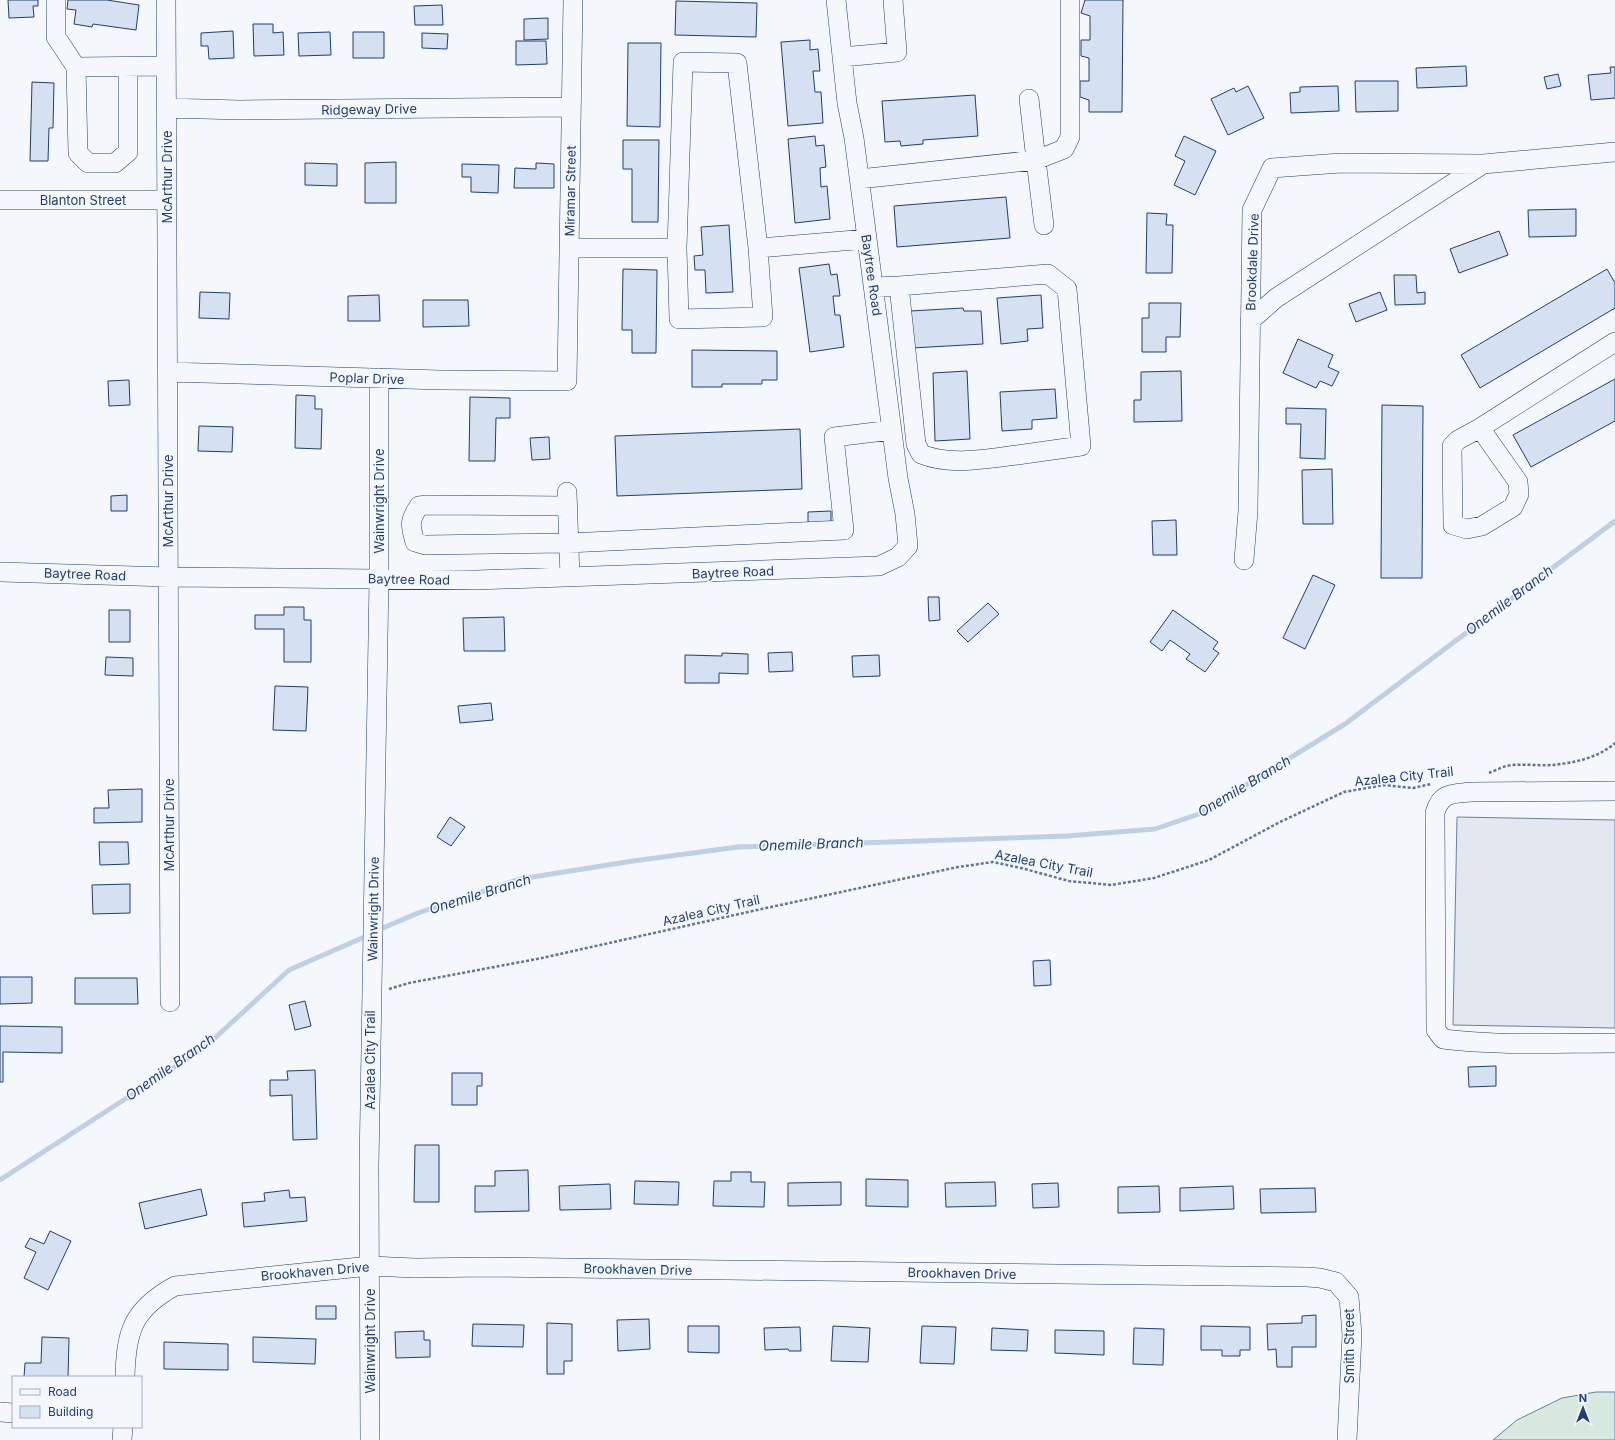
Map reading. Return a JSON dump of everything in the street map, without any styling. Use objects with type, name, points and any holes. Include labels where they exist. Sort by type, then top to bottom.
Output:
[{"type":"street","points":[[56,0],[56,37],[76,67],[78,153],[88,163],[115,163],[128,152],[128,67]]},
{"type":"street","name":"McArthur Drive","points":[[166,0],[170,1002]]},
{"type":"street","name":"Miramar Street","points":[[567,381],[570,248],[572,0]]},
{"type":"street","name":"Baytree Road","points":[[0,572],[169,577],[477,580],[879,566],[898,557],[908,546],[905,514],[892,430],[859,179],[847,103],[836,0]]},
{"type":"street","points":[[842,57],[897,52],[893,0]]},
{"type":"street","points":[[859,179],[1036,160],[1064,149],[1070,137],[1070,0]]},
{"type":"street","points":[[683,62],[737,63],[758,248],[763,317],[679,319],[677,248],[683,62]]},
{"type":"street","points":[[76,67],[166,66]]},
{"type":"street","points":[[1029,99],[1044,225]]},
{"type":"street","name":"Ridgeway Drive","points":[[166,108],[240,110],[571,107]]},
{"type":"street","name":"Brookdale Drive","points":[[1244,560],[1248,511],[1252,210],[1272,168],[1341,163],[1483,164],[1615,152]]},
{"type":"street","points":[[1250,320],[1276,298],[1483,164]]},
{"type":"street","name":"Blanton Street","points":[[0,200],[167,200]]},
{"type":"street","points":[[758,248],[867,239]]},
{"type":"street","points":[[570,248],[677,248]]},
{"type":"street","points":[[873,287],[1048,274],[1060,283],[1066,289],[1081,446],[984,459],[954,460],[932,458],[921,454],[916,444],[900,286]]},
{"type":"street","points":[[1480,428],[1518,482],[1519,494],[1512,507],[1482,526],[1467,529],[1453,525],[1452,446],[1458,440],[1480,428],[1615,342]]},
{"type":"street","name":"Poplar Drive","points":[[168,372],[441,380],[567,381]]},
{"type":"street","name":"Wainwright Drive","points":[[370,1440],[370,1126],[379,579],[380,378]]},
{"type":"street","points":[[570,577],[568,543],[567,499],[427,505],[419,506],[412,517],[412,530],[415,542],[425,545],[568,543],[844,530],[834,437],[892,430]]},
{"type":"street","points":[[1615,791],[1471,792],[1448,794],[1438,802],[1435,813],[1436,1030],[1443,1039],[1522,1043],[1615,1042]]},
{"type":"street","name":"Brookhaven Drive","points":[[124,1376],[127,1342],[134,1321],[144,1308],[160,1294],[175,1286],[370,1266],[415,1268],[486,1267],[1215,1276]]},
{"type":"street","name":"Smith Street","points":[[1215,1276],[1320,1278],[1336,1282],[1349,1297],[1352,1335],[1347,1440]]},
{"type":"street","points":[[0,1412],[12,1413]]},
{"type":"street","points":[[122,1440],[123,1428]]},
{"type":"path","points":[[1487,774],[1505,766],[1524,764],[1552,765],[1583,761],[1615,743]]},
{"type":"path","name":"Azalea City Trail","points":[[384,993],[389,988],[408,983],[542,958],[958,867],[992,862],[1069,881],[1111,885],[1154,878],[1209,860],[1280,822],[1344,792],[1384,785],[1413,788],[1436,784]]},
{"type":"shaded area","points":[[1457,817],[1615,820],[1615,1028],[1453,1025]]},
{"type":"shaded area","points":[[1596,1392],[1615,1392],[1615,1440],[1493,1440],[1517,1420],[1562,1398]]},
{"type":"building","points":[[8,0],[38,0],[38,6],[33,6],[34,17],[9,18]]},
{"type":"building","points":[[68,0],[107,0],[139,5],[136,30],[93,24],[92,27],[74,24],[76,10],[67,9]]},
{"type":"building","points":[[1085,0],[1123,0],[1122,112],[1089,112],[1089,100],[1080,97],[1080,81],[1089,81],[1089,58],[1081,56],[1081,40],[1090,40],[1090,16],[1081,13]]},
{"type":"building","points":[[676,1],[757,3],[756,37],[675,35]]},
{"type":"building","points":[[442,5],[443,25],[415,25],[414,6]]},
{"type":"building","points":[[548,18],[548,39],[524,40],[524,19]]},
{"type":"building","points":[[253,24],[273,24],[273,33],[283,32],[284,55],[254,56]]},
{"type":"building","points":[[233,31],[234,58],[209,59],[208,46],[201,46],[201,33]]},
{"type":"building","points":[[330,32],[331,55],[299,56],[298,33]]},
{"type":"building","points":[[353,32],[384,32],[384,58],[353,58]]},
{"type":"building","points":[[422,33],[448,34],[447,49],[422,48]]},
{"type":"building","points":[[810,40],[810,50],[818,49],[820,71],[813,71],[815,92],[821,92],[823,123],[788,126],[781,42]]},
{"type":"building","points":[[516,41],[546,41],[547,64],[516,65]]},
{"type":"building","points":[[628,43],[661,43],[660,127],[627,126]]},
{"type":"building","points":[[1466,66],[1467,86],[1417,88],[1416,68]]},
{"type":"building","points":[[1610,67],[1615,67],[1615,98],[1591,100],[1588,75],[1611,73]]},
{"type":"building","points":[[1558,74],[1561,86],[1547,89],[1544,77]]},
{"type":"building","points":[[1355,81],[1398,81],[1398,111],[1356,112]]},
{"type":"building","points":[[32,82],[54,83],[53,128],[49,128],[48,161],[30,161]]},
{"type":"building","points":[[1248,86],[1264,118],[1228,135],[1211,99],[1234,88],[1236,92]]},
{"type":"building","points":[[1338,86],[1339,111],[1291,113],[1290,93],[1300,92],[1300,87]]},
{"type":"building","points":[[975,95],[978,136],[923,140],[923,144],[901,146],[900,141],[885,142],[882,101]]},
{"type":"building","points":[[815,136],[816,146],[824,145],[826,167],[820,168],[821,187],[827,186],[830,219],[795,223],[788,139]]},
{"type":"building","points":[[1184,136],[1216,151],[1195,195],[1174,185],[1185,161],[1175,156]]},
{"type":"building","points":[[623,140],[659,140],[658,222],[632,222],[632,169],[623,169]]},
{"type":"building","points":[[396,162],[396,203],[365,203],[365,163]]},
{"type":"building","points":[[305,163],[337,164],[337,186],[305,185]]},
{"type":"building","points":[[536,163],[554,164],[554,188],[514,188],[515,168],[536,169]]},
{"type":"building","points":[[462,164],[499,165],[498,193],[471,192],[471,177],[462,177]]},
{"type":"building","points":[[1006,197],[1010,238],[897,247],[894,206]]},
{"type":"building","points":[[1576,209],[1576,236],[1529,237],[1528,210]]},
{"type":"building","points":[[1147,213],[1167,214],[1166,225],[1173,225],[1172,273],[1146,273]]},
{"type":"building","points":[[729,225],[733,292],[706,293],[705,270],[695,270],[694,256],[703,255],[701,227]]},
{"type":"building","points":[[1499,231],[1508,255],[1459,273],[1450,249]]},
{"type":"building","points":[[829,264],[831,275],[837,274],[840,296],[833,296],[835,315],[840,315],[844,347],[810,352],[799,268]]},
{"type":"building","points":[[623,269],[657,270],[656,353],[632,353],[632,330],[622,330]]},
{"type":"building","points":[[1607,269],[1615,283],[1615,308],[1480,388],[1461,355]]},
{"type":"building","points":[[1394,275],[1416,275],[1417,293],[1425,292],[1425,304],[1395,305]]},
{"type":"building","points":[[200,292],[230,293],[229,319],[199,318]]},
{"type":"building","points":[[1380,292],[1387,310],[1356,322],[1349,304]]},
{"type":"building","points":[[379,295],[380,321],[348,321],[348,296]]},
{"type":"building","points":[[1041,295],[1043,328],[1027,329],[1028,341],[1001,344],[997,298]]},
{"type":"building","points":[[423,300],[468,300],[469,326],[423,327]]},
{"type":"building","points":[[1149,303],[1181,303],[1180,337],[1166,337],[1166,352],[1142,352],[1142,318],[1149,318]]},
{"type":"building","points":[[963,308],[964,311],[981,311],[983,344],[912,348],[910,311]]},
{"type":"building","points":[[1298,339],[1333,355],[1328,367],[1339,372],[1332,386],[1320,381],[1316,388],[1283,373]]},
{"type":"building","points":[[692,350],[777,351],[777,380],[762,380],[762,384],[722,384],[722,387],[692,387]]},
{"type":"building","points":[[967,371],[970,439],[935,441],[933,373]]},
{"type":"building","points":[[1181,371],[1182,421],[1134,422],[1134,400],[1141,400],[1141,372]]},
{"type":"building","points":[[1615,379],[1615,421],[1531,467],[1513,435]]},
{"type":"building","points":[[129,380],[130,405],[109,406],[108,381]]},
{"type":"building","points":[[1055,389],[1057,418],[1032,420],[1032,429],[1002,431],[1000,392]]},
{"type":"building","points":[[296,395],[315,396],[315,409],[322,409],[321,449],[295,448]]},
{"type":"building","points":[[470,397],[510,398],[510,418],[496,418],[495,461],[469,461]]},
{"type":"building","points":[[1382,405],[1423,406],[1422,578],[1381,578]]},
{"type":"building","points":[[1286,408],[1326,409],[1325,459],[1300,458],[1301,424],[1286,424]]},
{"type":"building","points":[[199,426],[233,427],[232,452],[198,451]]},
{"type":"building","points":[[800,429],[802,489],[617,496],[615,436]]},
{"type":"building","points":[[549,437],[550,459],[532,460],[530,438]]},
{"type":"building","points":[[1332,469],[1333,524],[1303,524],[1302,470]]},
{"type":"building","points":[[127,495],[127,511],[111,511],[111,496]]},
{"type":"building","points":[[831,511],[831,524],[808,524],[808,512]]},
{"type":"building","points":[[1176,520],[1177,555],[1153,555],[1152,521]]},
{"type":"building","points":[[1313,575],[1335,585],[1305,649],[1283,638]]},
{"type":"building","points":[[928,597],[939,597],[940,620],[929,621]]},
{"type":"building","points":[[988,603],[999,614],[968,642],[957,631]]},
{"type":"building","points":[[284,607],[304,607],[304,620],[311,620],[311,662],[284,662],[284,629],[255,629],[255,615],[284,615]]},
{"type":"building","points":[[109,610],[130,610],[130,642],[109,642]]},
{"type":"building","points":[[1173,610],[1218,642],[1213,649],[1219,653],[1205,672],[1186,659],[1190,654],[1170,640],[1162,651],[1150,642]]},
{"type":"building","points":[[504,617],[505,651],[464,651],[463,618]]},
{"type":"building","points":[[792,652],[793,671],[769,672],[768,653]]},
{"type":"building","points":[[722,653],[748,654],[748,674],[719,673],[719,683],[685,683],[685,655],[722,656]]},
{"type":"building","points":[[879,655],[880,676],[853,677],[852,656]]},
{"type":"building","points":[[106,657],[133,658],[133,676],[105,675]]},
{"type":"building","points":[[275,686],[308,687],[306,731],[273,730]]},
{"type":"building","points":[[491,703],[493,720],[460,723],[458,706]]},
{"type":"building","points":[[142,789],[142,822],[94,823],[94,808],[109,808],[108,790]]},
{"type":"building","points":[[450,817],[465,827],[451,846],[437,837]]},
{"type":"building","points":[[99,842],[128,842],[129,864],[100,865]]},
{"type":"building","points":[[130,884],[130,913],[93,914],[92,885]]},
{"type":"building","points":[[1050,960],[1051,985],[1034,986],[1033,961]]},
{"type":"building","points":[[0,977],[32,977],[32,1003],[0,1004]]},
{"type":"building","points":[[75,978],[137,978],[138,1004],[75,1004]]},
{"type":"building","points":[[305,1001],[311,1026],[295,1030],[289,1005]]},
{"type":"building","points":[[0,1026],[62,1027],[62,1053],[3,1052],[3,1082],[0,1082]]},
{"type":"building","points":[[1496,1066],[1496,1086],[1469,1087],[1468,1067]]},
{"type":"building","points":[[315,1070],[317,1139],[293,1140],[292,1095],[270,1096],[270,1080],[288,1080],[287,1071]]},
{"type":"building","points":[[452,1073],[482,1073],[482,1086],[477,1086],[477,1105],[452,1105]]},
{"type":"building","points":[[415,1145],[439,1145],[439,1202],[414,1202]]},
{"type":"building","points":[[528,1170],[529,1211],[475,1212],[475,1186],[495,1186],[495,1171]]},
{"type":"building","points":[[731,1172],[751,1172],[751,1182],[765,1182],[764,1207],[713,1206],[714,1181],[731,1181]]},
{"type":"building","points":[[866,1179],[908,1180],[908,1207],[866,1206]]},
{"type":"building","points":[[635,1181],[679,1182],[678,1205],[634,1204]]},
{"type":"building","points":[[841,1182],[841,1205],[788,1206],[788,1183]]},
{"type":"building","points":[[995,1182],[996,1206],[946,1207],[945,1183]]},
{"type":"building","points":[[1058,1183],[1059,1207],[1033,1208],[1032,1184]]},
{"type":"building","points":[[610,1184],[611,1209],[560,1210],[559,1186]]},
{"type":"building","points":[[1159,1186],[1160,1212],[1118,1213],[1118,1187]]},
{"type":"building","points":[[1233,1186],[1234,1209],[1180,1211],[1180,1188]]},
{"type":"building","points":[[1315,1188],[1316,1212],[1261,1213],[1260,1189]]},
{"type":"building","points":[[201,1189],[207,1215],[145,1229],[139,1203]]},
{"type":"building","points":[[289,1190],[290,1198],[305,1197],[307,1221],[244,1227],[242,1203],[265,1201],[264,1193]]},
{"type":"building","points":[[50,1231],[71,1241],[48,1290],[24,1278],[36,1252],[25,1247],[30,1238],[44,1244]]},
{"type":"building","points":[[316,1306],[336,1306],[336,1319],[316,1319]]},
{"type":"building","points":[[1316,1315],[1316,1347],[1292,1347],[1292,1367],[1277,1367],[1276,1349],[1268,1350],[1267,1324],[1302,1323],[1302,1316]]},
{"type":"building","points":[[649,1319],[650,1349],[618,1351],[617,1320]]},
{"type":"building","points":[[547,1323],[572,1324],[572,1361],[564,1361],[564,1374],[547,1374]]},
{"type":"building","points":[[473,1324],[524,1325],[523,1347],[472,1346]]},
{"type":"building","points":[[688,1326],[719,1326],[719,1353],[688,1352]]},
{"type":"building","points":[[833,1326],[870,1328],[868,1362],[831,1361]]},
{"type":"building","points":[[922,1326],[956,1327],[954,1364],[920,1363]]},
{"type":"building","points":[[1201,1326],[1250,1327],[1250,1350],[1240,1350],[1240,1356],[1222,1356],[1222,1350],[1201,1350]]},
{"type":"building","points":[[800,1327],[801,1351],[789,1351],[788,1349],[765,1350],[764,1328]]},
{"type":"building","points":[[992,1328],[1028,1330],[1027,1351],[991,1350]]},
{"type":"building","points":[[1134,1328],[1164,1329],[1163,1365],[1133,1364]]},
{"type":"building","points":[[1055,1330],[1104,1331],[1104,1355],[1055,1353]]},
{"type":"building","points":[[424,1331],[424,1340],[430,1340],[430,1357],[396,1358],[395,1332]]},
{"type":"building","points":[[42,1337],[69,1338],[68,1376],[24,1376],[25,1363],[41,1363]]},
{"type":"building","points":[[253,1337],[316,1339],[315,1364],[253,1362]]},
{"type":"building","points":[[164,1342],[228,1344],[228,1370],[164,1369]]},
{"type":"waterway","name":"Onemile Branch","points":[[376,931],[418,913],[520,879],[633,861],[738,847],[1067,836],[1155,829],[1199,814],[1345,724],[1615,521]]},
{"type":"waterway","name":"Onemile Branch","points":[[0,1180],[204,1048],[289,970],[369,935]]}]
